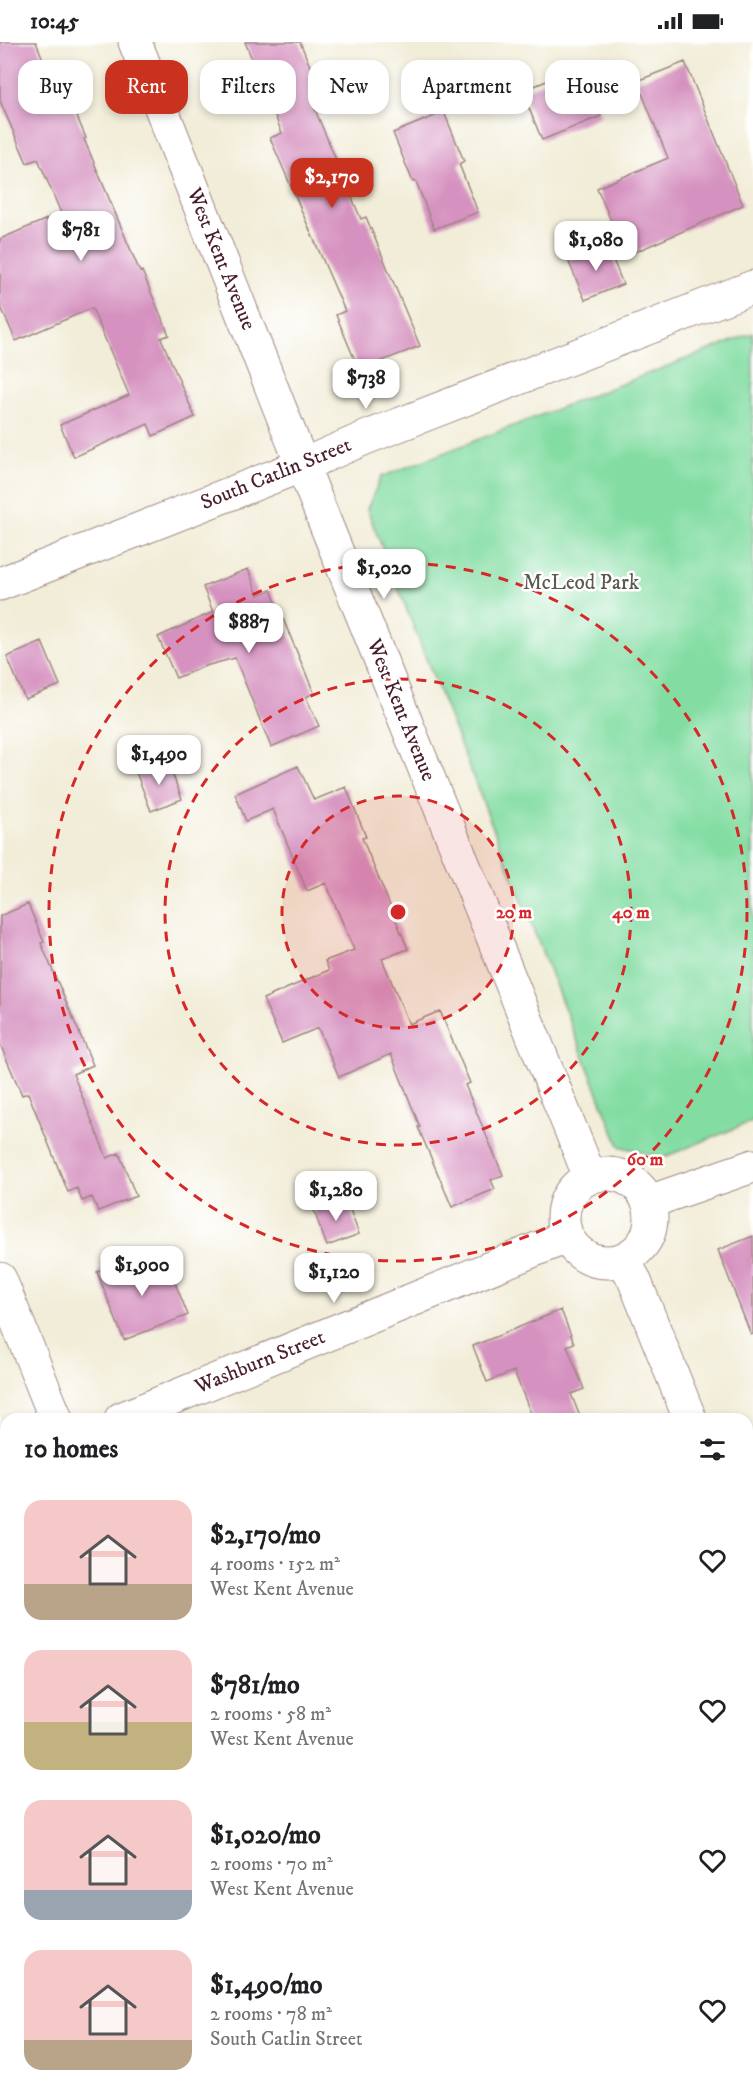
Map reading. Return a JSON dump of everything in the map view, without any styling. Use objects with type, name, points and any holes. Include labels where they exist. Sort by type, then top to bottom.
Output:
[{"type":"street","name":"West Kent Avenue","points":[[135,42],[590,1177]]},
{"type":"street","name":"South Catlin Street","points":[[0,584],[303,465],[365,438],[753,287]]},
{"type":"street","points":[[649,1204],[753,1166]]},
{"type":"street","points":[[596,1174],[612,1174],[627,1178],[639,1188],[649,1204],[652,1216],[650,1232],[631,1256],[616,1262],[601,1263],[586,1258],[573,1249],[566,1237],[562,1220],[563,1205],[571,1191],[582,1180],[596,1174]]},
{"type":"street","name":"Washburn Street","points":[[136,1413],[566,1237]]},
{"type":"street","points":[[623,1259],[634,1279],[688,1413]]},
{"type":"street","points":[[0,1280],[54,1413]]},
{"type":"green space","name":"McLeod Park","points":[[753,333],[753,1121],[662,1158],[619,1146],[367,509],[381,477]]},
{"type":"building","points":[[0,42],[36,42],[43,60],[18,60],[18,114],[76,114],[86,138],[84,139],[140,272],[142,271],[169,335],[161,338],[195,417],[153,436],[148,424],[74,457],[60,425],[129,395],[92,308],[16,341],[0,305],[0,239],[61,213],[38,159],[27,163],[0,101]]},
{"type":"building","points":[[245,42],[300,42],[308,61],[308,114],[317,114],[361,219],[366,217],[420,346],[359,370],[336,315],[345,311],[270,138],[282,133],[274,114],[296,114],[296,60],[252,60]]},
{"type":"building","points":[[685,62],[743,205],[626,256],[597,188],[668,158],[640,88],[640,80]]},
{"type":"building","points":[[545,82],[545,114],[600,114],[601,116],[542,140],[531,114],[533,87]]},
{"type":"building","points":[[439,114],[445,114],[464,161],[459,164],[478,212],[434,229],[416,181],[413,182],[393,133]]},
{"type":"building","points":[[606,243],[623,284],[585,300],[568,260]]},
{"type":"building","points":[[248,569],[258,595],[271,590],[314,693],[306,697],[319,726],[271,747],[235,658],[205,666],[176,678],[158,637],[213,612],[203,587]]},
{"type":"building","points":[[42,642],[60,685],[25,699],[7,657]]},
{"type":"building","points":[[167,760],[182,799],[151,811],[136,772]]},
{"type":"building","points":[[298,766],[314,800],[346,787],[366,837],[362,838],[408,949],[382,959],[409,1024],[440,1011],[470,1083],[465,1085],[503,1175],[491,1180],[495,1189],[452,1207],[418,1127],[420,1127],[391,1054],[339,1077],[318,1028],[282,1043],[263,999],[329,970],[325,961],[354,950],[326,883],[307,891],[273,809],[246,821],[235,794]]},
{"type":"building","points":[[28,904],[44,942],[41,943],[93,1065],[73,1074],[107,1158],[119,1153],[136,1196],[98,1211],[92,1197],[82,1201],[77,1188],[68,1192],[28,1093],[22,1095],[0,1044],[0,916]]},
{"type":"building","points":[[346,1199],[359,1234],[327,1246],[314,1211]]},
{"type":"building","points":[[753,1236],[753,1334],[751,1335],[718,1250]]},
{"type":"building","points":[[132,1258],[138,1274],[167,1263],[188,1315],[124,1340],[97,1272]]},
{"type":"building","points":[[561,1310],[574,1343],[567,1346],[584,1389],[571,1394],[579,1413],[531,1413],[514,1371],[487,1382],[473,1346]]}]
